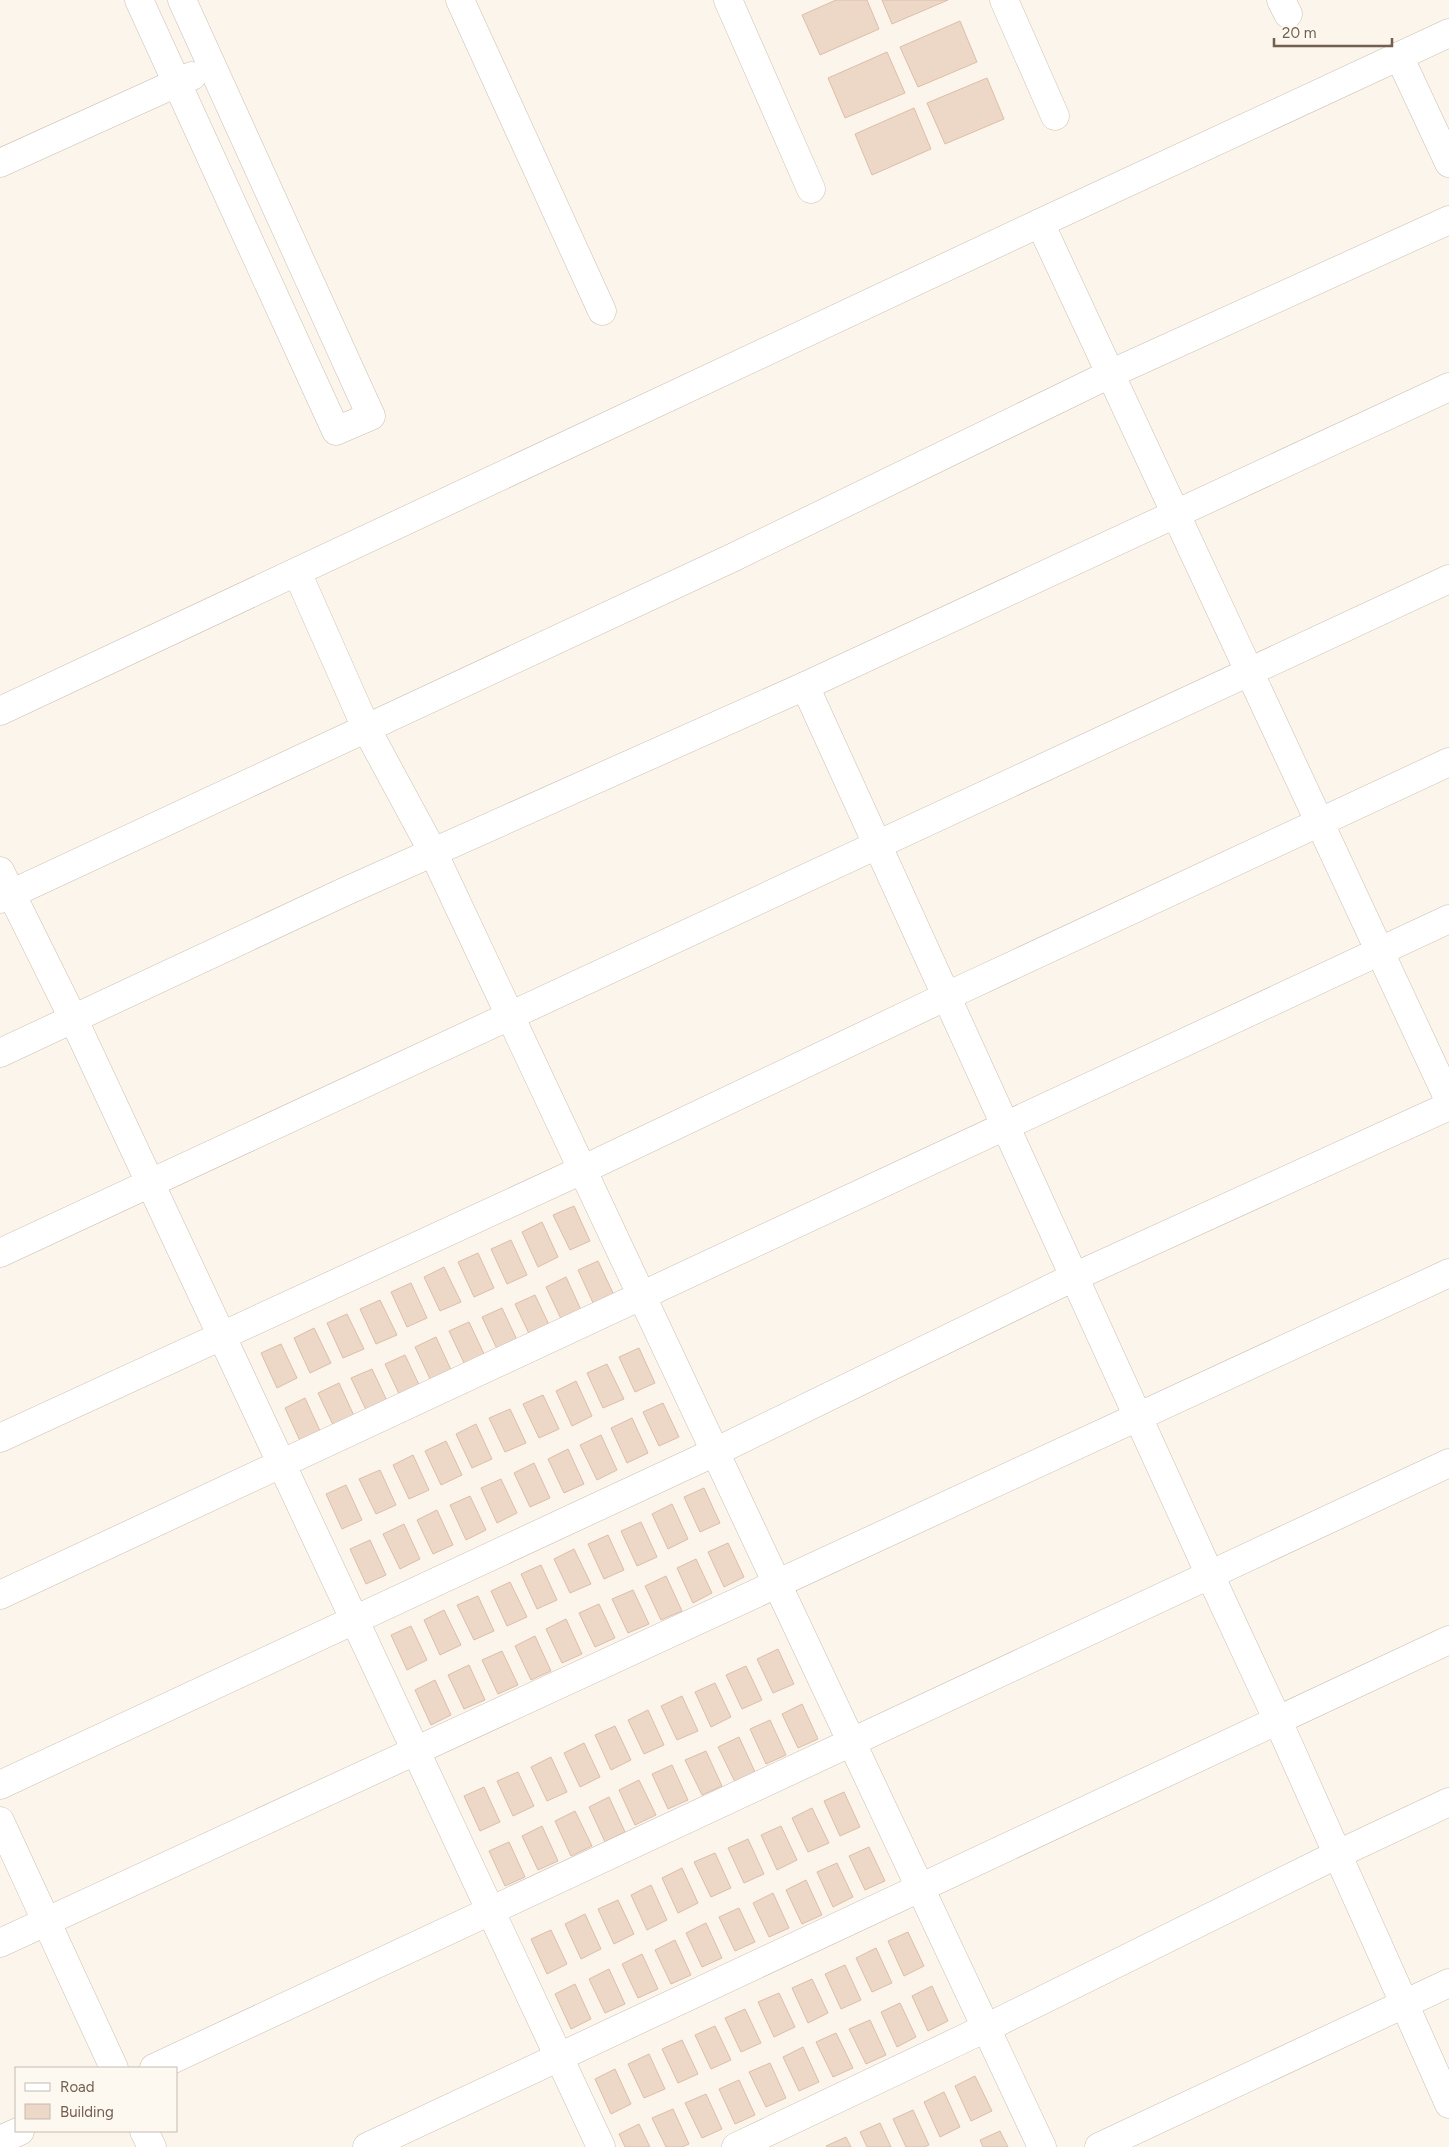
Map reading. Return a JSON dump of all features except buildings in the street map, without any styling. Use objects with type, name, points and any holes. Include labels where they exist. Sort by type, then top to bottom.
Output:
[{"type":"street","points":[[139,0],[336,432],[371,416],[182,0]]},
{"type":"street","points":[[460,0],[602,311]]},
{"type":"street","points":[[728,0],[811,188]]},
{"type":"street","points":[[1004,0],[1055,116]]},
{"type":"street","points":[[0,711],[1449,33]]},
{"type":"street","points":[[1399,56],[1449,163]]},
{"type":"street","points":[[0,163],[212,67]]},
{"type":"street","points":[[601,2147],[74,1018],[4,888],[366,728],[734,557],[1110,374],[1449,220]]},
{"type":"street","points":[[1040,223],[1449,1100]]},
{"type":"street","points":[[0,1053],[433,852],[805,686],[1449,387]]},
{"type":"street","points":[[297,572],[366,728],[433,852],[1042,2147]]},
{"type":"street","points":[[0,1252],[1449,579]]},
{"type":"street","points":[[805,686],[1210,1575],[1278,1720],[1336,1855],[1449,2104]]},
{"type":"street","points":[[0,1438],[222,1334],[582,1170],[947,996],[1449,762]]},
{"type":"street","points":[[0,1595],[1449,919]]},
{"type":"street","points":[[0,1785],[715,1452],[1074,1277],[1449,1106]]},
{"type":"street","points":[[0,1943],[1449,1273]]},
{"type":"street","points":[[156,2067],[1449,1463]]},
{"type":"street","points":[[367,2147],[1449,1640]]},
{"type":"street","points":[[736,2147],[986,2028],[1336,1855],[1449,1802]]},
{"type":"street","points":[[0,1821],[114,2067]]},
{"type":"street","points":[[1100,2147],[1449,1983]]},
{"type":"street","points":[[0,2140],[18,2132]]},
{"type":"street","points":[[144,2132],[152,2147]]}]
